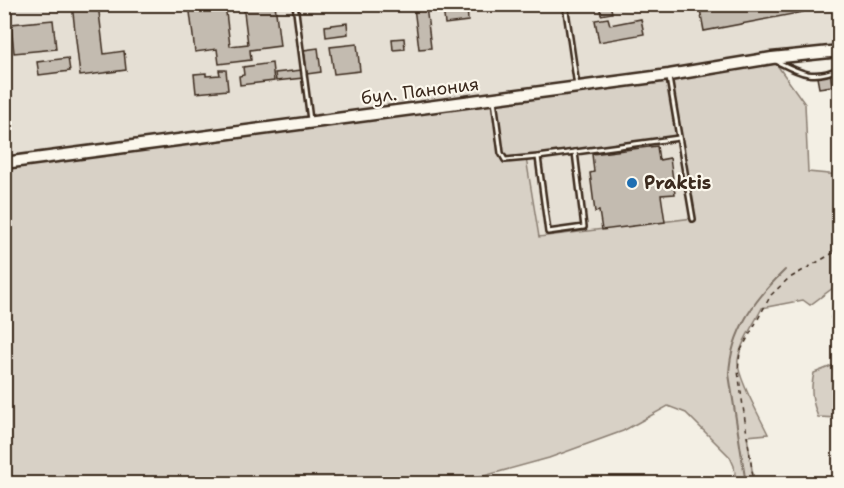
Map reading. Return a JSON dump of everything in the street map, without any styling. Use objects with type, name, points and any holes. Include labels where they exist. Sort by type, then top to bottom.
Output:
[{"type":"main road","name":"бул. Панония","points":[[4,163],[669,75],[772,58],[840,51]]},
{"type":"lane","points":[[294,4],[311,122]]},
{"type":"lane","points":[[565,4],[577,87]]},
{"type":"lane","points":[[772,58],[803,74],[810,75],[840,68]]},
{"type":"lane","points":[[669,75],[693,219]]},
{"type":"lane","points":[[493,98],[502,157],[510,161],[679,138]]},
{"type":"lane","points":[[538,157],[548,232],[585,227],[574,152]]},
{"type":"path","points":[[754,483],[740,388],[738,361],[740,352],[762,308],[779,287],[840,249]]},
{"type":"shaded area","points":[[4,5],[839,5],[839,51],[5,163]]},
{"type":"shaded area","points":[[772,58],[805,104],[808,172],[839,175],[839,294],[833,288],[810,305],[803,300],[762,308],[745,340],[738,367],[768,434],[747,436],[754,483],[736,483],[734,466],[730,457],[686,413],[668,406],[623,431],[549,458],[459,483],[5,483],[4,163]],"holes":[[[679,138],[693,218],[539,237],[526,158]]]},
{"type":"shaded area","points":[[679,138],[693,219],[539,237],[526,158]]},
{"type":"shaded area","points":[[839,294],[839,321],[831,318]]},
{"type":"shaded area","points":[[839,363],[839,418],[818,417],[812,395],[814,373]]},
{"type":"building","points":[[72,4],[98,4],[104,54],[124,51],[126,70],[80,76]]},
{"type":"building","points":[[189,4],[225,4],[230,46],[248,44],[243,4],[275,4],[280,46],[250,50],[251,60],[219,64],[217,49],[195,52]]},
{"type":"building","points":[[599,4],[610,4],[612,13],[601,15]]},
{"type":"building","points":[[699,4],[801,4],[803,12],[704,31]]},
{"type":"building","points":[[467,5],[468,21],[445,24],[443,8]]},
{"type":"building","points":[[426,6],[431,48],[419,49],[414,7]]},
{"type":"building","points":[[608,18],[610,25],[641,19],[644,34],[599,42],[595,20]]},
{"type":"building","points":[[53,20],[56,49],[14,53],[11,24]]},
{"type":"building","points":[[347,23],[348,34],[326,37],[325,26]]},
{"type":"building","points":[[404,38],[405,49],[393,50],[392,39]]},
{"type":"building","points":[[357,44],[360,71],[334,74],[330,47]]},
{"type":"building","points":[[318,48],[321,72],[307,74],[304,50]]},
{"type":"building","points":[[68,58],[70,71],[39,75],[37,62]]},
{"type":"building","points":[[272,63],[274,81],[240,85],[239,76],[244,75],[243,67]]},
{"type":"building","points":[[219,70],[226,70],[228,90],[196,93],[194,74],[220,75]]},
{"type":"building","points":[[302,70],[303,78],[276,81],[275,73]]},
{"type":"building","points":[[830,70],[832,86],[819,88],[816,72]]},
{"type":"building","name":"Praktis","points":[[657,146],[659,160],[670,158],[675,194],[661,195],[665,222],[602,230],[599,211],[595,212],[590,173],[594,172],[592,154]]},
{"type":"waterway","points":[[746,484],[729,374],[731,358],[734,344],[746,317],[764,292],[785,270]]},
{"type":"place","name":"Praktis","points":[[632,183]]}]
